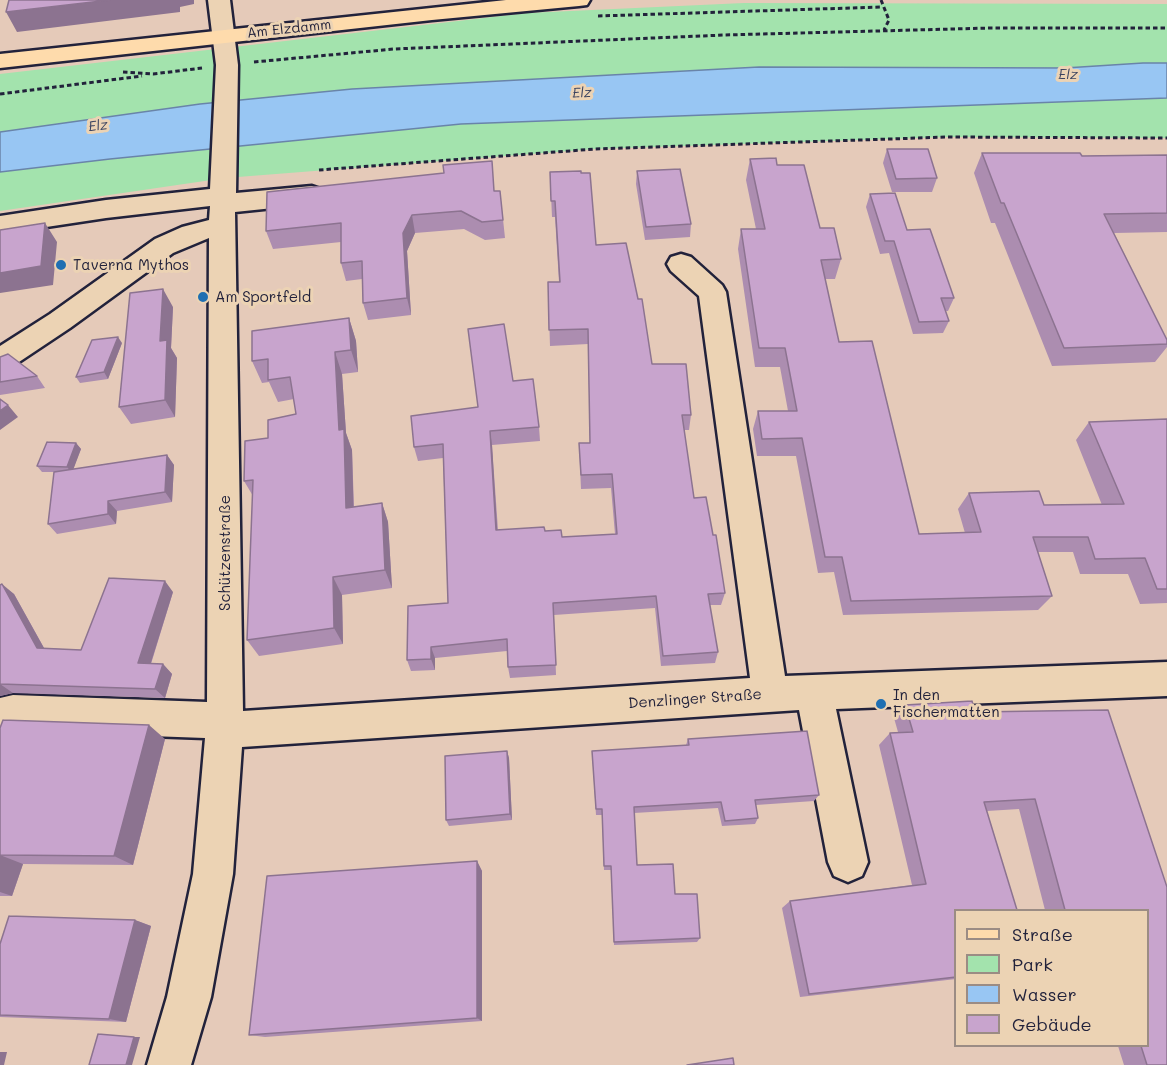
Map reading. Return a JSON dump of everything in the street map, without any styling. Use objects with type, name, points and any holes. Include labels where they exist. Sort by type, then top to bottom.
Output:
[{"type":"main road","name":"Am Elzdamm","points":[[0,61],[579,0]]},
{"type":"street","name":"Schützenstraße","points":[[169,1065],[189,998],[213,874],[224,725],[224,201],[227,65],[219,0]]},
{"type":"street","points":[[0,225],[106,209],[330,193]]},
{"type":"street","points":[[0,360],[60,321],[164,246],[191,233],[224,201]]},
{"type":"street","points":[[681,264],[712,292],[770,694]]},
{"type":"street","name":"Denzlinger Straße","points":[[0,716],[13,713],[224,725],[770,694],[1167,678]]},
{"type":"street","points":[[814,692],[848,862]]},
{"type":"path","points":[[881,0],[882,8],[888,13],[889,20],[884,30]]},
{"type":"path","points":[[227,65],[394,49],[884,30],[1167,28]]},
{"type":"path","points":[[0,94],[153,74]]},
{"type":"path","points":[[308,171],[595,150],[948,137],[1167,138]]},
{"type":"green space","points":[[744,3],[1167,4],[1167,63],[1065,68],[759,67],[352,89],[200,104],[0,132],[0,74],[527,13]]},
{"type":"green space","points":[[1167,98],[1167,138],[948,137],[595,149],[225,178],[0,211],[0,172],[461,124]]},
{"type":"water","name":"Elz","points":[[1167,63],[1167,98],[461,124],[0,172],[0,132],[200,104],[352,89],[759,67],[1065,68]]},
{"type":"building","points":[[9,0],[110,0],[6,12]]},
{"type":"building","points":[[887,149],[928,149],[937,178],[896,179]]},
{"type":"building","points":[[982,153],[1080,153],[1082,156],[1167,155],[1167,213],[1104,214],[1167,344],[1064,348],[1004,203],[1001,203]]},
{"type":"building","points":[[776,158],[777,165],[804,165],[820,228],[834,228],[841,259],[821,260],[839,342],[872,341],[919,534],[981,532],[969,493],[1039,491],[1044,505],[1124,504],[1089,422],[1167,419],[1167,589],[1157,589],[1145,558],[1095,559],[1088,537],[1033,537],[1052,596],[851,601],[842,557],[825,557],[802,438],[762,439],[758,411],[797,411],[785,348],[759,348],[741,229],[765,229],[750,159]]},
{"type":"building","points":[[492,161],[494,191],[500,191],[503,220],[482,222],[461,211],[412,215],[403,233],[407,298],[363,303],[362,261],[341,263],[341,223],[266,231],[267,192],[444,173],[443,165]]},
{"type":"building","points":[[680,169],[691,224],[646,227],[637,171]]},
{"type":"building","points":[[581,171],[581,173],[590,173],[596,245],[626,243],[638,299],[642,299],[652,364],[686,364],[691,415],[682,415],[694,498],[706,497],[713,535],[716,535],[725,593],[708,594],[718,652],[663,656],[656,596],[553,603],[556,665],[508,667],[507,639],[431,647],[431,659],[407,660],[408,606],[448,603],[443,444],[414,447],[411,416],[478,407],[468,329],[504,324],[513,381],[533,379],[539,427],[490,431],[496,530],[544,527],[545,531],[561,530],[562,537],[617,534],[612,474],[581,475],[579,443],[590,443],[588,329],[549,330],[548,282],[560,282],[555,201],[551,201],[550,172]]},
{"type":"building","points":[[895,193],[907,230],[930,229],[954,298],[941,298],[949,321],[919,322],[894,241],[885,241],[870,194]]},
{"type":"building","points":[[45,223],[41,266],[0,273],[0,230]]},
{"type":"building","points":[[163,289],[160,341],[167,340],[165,400],[119,407],[130,293]]},
{"type":"building","points":[[349,318],[351,350],[335,352],[339,430],[344,429],[346,508],[382,503],[385,570],[333,577],[334,628],[247,640],[253,480],[244,481],[245,441],[268,438],[268,420],[296,414],[290,377],[268,380],[268,359],[252,361],[252,331]]},
{"type":"building","points":[[118,337],[104,372],[76,377],[92,340]]},
{"type":"building","points":[[8,354],[37,376],[0,382],[0,357]]},
{"type":"building","points":[[0,399],[8,405],[0,411]]},
{"type":"building","points":[[47,442],[76,443],[67,467],[37,466]]},
{"type":"building","points":[[167,455],[165,492],[108,501],[108,514],[48,524],[54,472]]},
{"type":"building","points":[[109,578],[165,581],[138,663],[163,664],[155,689],[0,684],[0,585],[2,584],[37,648],[81,650]]},
{"type":"building","points":[[972,701],[975,712],[1108,710],[1167,887],[1167,1065],[1147,1065],[1141,1047],[1149,1047],[1149,909],[1065,909],[1035,799],[984,802],[1017,909],[954,909],[954,977],[809,994],[790,901],[926,884],[890,733],[913,732],[905,705]]},
{"type":"building","points":[[3,720],[149,725],[114,856],[0,855],[0,728]]},
{"type":"building","points":[[807,731],[819,795],[755,800],[758,818],[725,821],[721,802],[634,807],[637,865],[673,864],[675,894],[697,894],[700,938],[614,942],[611,866],[604,866],[602,809],[596,809],[592,751],[689,745],[688,739]]},
{"type":"building","points":[[507,751],[510,814],[446,820],[445,756]]},
{"type":"building","points":[[477,861],[477,1018],[249,1035],[267,876]]},
{"type":"building","points":[[9,916],[135,920],[109,1019],[0,1015],[0,944]]},
{"type":"building","points":[[98,1034],[134,1037],[126,1065],[89,1065]]},
{"type":"building","points":[[733,1058],[734,1065],[687,1065]]},
{"type":"place","name":"Taverna Mythos","points":[[61,265]]},
{"type":"place","name":"Am Sportfeld","points":[[203,297]]},
{"type":"place","name":"In den Fischermatten","points":[[881,704]]}]
